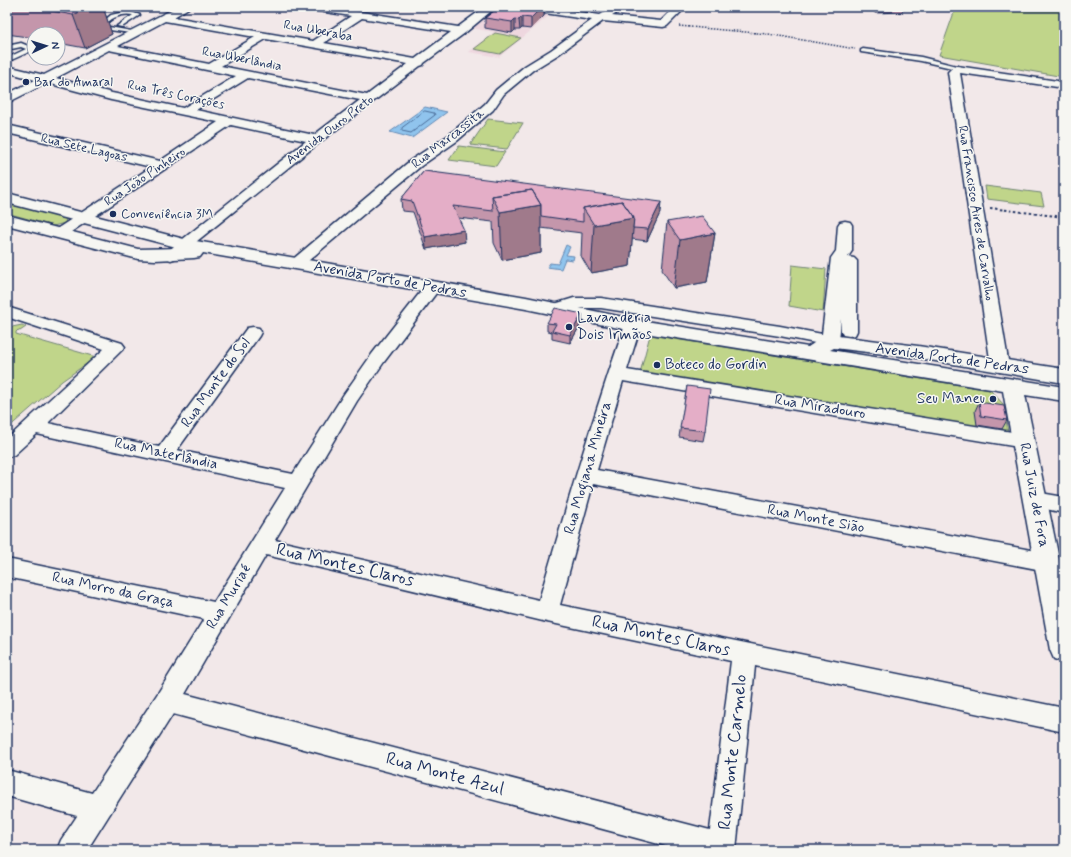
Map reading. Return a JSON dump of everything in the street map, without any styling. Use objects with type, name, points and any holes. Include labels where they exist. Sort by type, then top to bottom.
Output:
[{"type":"main road","name":"Avenida Porto de Pedras","points":[[7,198],[83,218],[177,249]]},
{"type":"main road","name":"Avenida Porto de Pedras","points":[[7,220],[60,233],[124,252],[138,254],[177,249],[225,252],[297,263],[554,309],[633,325],[811,354],[839,344],[889,348],[1064,376]]},
{"type":"main road","name":"Avenida Porto de Pedras","points":[[839,344],[1013,386],[1064,394]]},
{"type":"main road","name":"Rua Juiz de Fora","points":[[1013,386],[1063,640]]},
{"type":"street","points":[[7,99],[185,7]]},
{"type":"street","points":[[312,7],[461,31]]},
{"type":"street","name":"Avenida Ouro Preto","points":[[177,249],[316,139],[491,7]]},
{"type":"street","points":[[524,7],[544,8],[601,18],[663,24],[681,7]]},
{"type":"street","name":"Rua Marcassita","points":[[297,263],[416,163],[453,138],[489,107],[500,92],[528,68],[555,52],[601,18],[622,7]]},
{"type":"street","points":[[316,44],[360,15]]},
{"type":"street","name":"Rua Uberaba","points":[[164,18],[420,62]]},
{"type":"street","points":[[211,67],[264,36]]},
{"type":"street","name":"Rua Uberlândia","points":[[108,47],[371,99]]},
{"type":"street","name":"Rua Francisco Aires de Carvalho","points":[[965,69],[957,69],[954,72],[1000,366]]},
{"type":"street","points":[[965,69],[1064,85]]},
{"type":"street","name":"Rua Três Corações","points":[[7,70],[111,96],[316,139]]},
{"type":"street","points":[[186,112],[247,74]]},
{"type":"street","name":"Rua João Pinheiro","points":[[60,233],[230,120]]},
{"type":"street","name":"Rua Sete Lagoas","points":[[7,129],[161,165]]},
{"type":"street","points":[[839,344],[849,261],[844,251],[845,225]]},
{"type":"street","points":[[839,344],[839,258],[844,251]]},
{"type":"street","name":"Rua Muriaé","points":[[71,850],[167,701],[260,544],[350,398],[378,358],[432,288]]},
{"type":"street","name":"Avenida Porto de Pedras","points":[[554,309],[574,303],[601,303],[780,331],[839,344]]},
{"type":"street","points":[[7,312],[116,347],[34,427],[7,450]]},
{"type":"street","name":"Rua Mogiana Mineira","points":[[547,612],[585,476],[616,374],[633,325]]},
{"type":"street","name":"Rua Monte do Sol","points":[[164,454],[253,332]]},
{"type":"street","name":"Rua Miradouro","points":[[616,374],[1024,441]]},
{"type":"street","name":"Rua Materlândia","points":[[34,427],[298,483]]},
{"type":"street","name":"Rua Monte Sião","points":[[585,476],[1047,562]]},
{"type":"street","points":[[1035,500],[1064,505]]},
{"type":"street","name":"Rua Montes Claros","points":[[260,544],[547,612],[1064,720]]},
{"type":"street","name":"Rua Morro da Graça","points":[[7,568],[219,613]]},
{"type":"street","name":"Rua Monte Carmelo","points":[[722,848],[744,654]]},
{"type":"street","name":"Rua Monte Azul","points":[[167,701],[722,848]]},
{"type":"street","points":[[7,783],[98,808]]},
{"type":"lane","points":[[120,26],[137,15],[132,13],[121,13],[105,21],[101,26],[135,33]]},
{"type":"lane","points":[[7,48],[21,45],[30,48],[7,60]]},
{"type":"lane","points":[[863,51],[915,58],[965,69]]},
{"type":"path","points":[[663,24],[768,34],[863,51]]},
{"type":"path","points":[[975,206],[1064,217]]},
{"type":"shaded area","points":[[498,7],[551,14],[499,57],[469,52],[494,32],[471,28]]},
{"type":"green space","points":[[956,7],[1064,7],[1064,77],[939,55]]},
{"type":"green space","points":[[495,33],[521,38],[500,54],[474,49]]},
{"type":"green space","points":[[488,119],[523,123],[507,149],[470,145]]},
{"type":"green space","points":[[459,146],[505,152],[496,166],[449,160]]},
{"type":"green space","points":[[985,186],[1041,193],[1044,206],[987,199]]},
{"type":"green space","points":[[7,202],[66,219],[65,223],[53,226],[7,213]]},
{"type":"green space","points":[[792,265],[826,269],[823,312],[789,306]]},
{"type":"green space","points":[[22,325],[26,327],[20,331],[18,330],[16,334],[96,357],[62,381],[7,429],[7,328]]},
{"type":"green space","points":[[650,335],[990,390],[1005,406],[1008,435],[640,373]]},
{"type":"water","points":[[425,107],[447,112],[412,138],[390,132]]},
{"type":"water","points":[[566,245],[570,247],[566,255],[574,256],[573,260],[565,259],[561,269],[547,267],[550,263],[558,264]]},
{"type":"building","points":[[29,7],[90,7],[73,15]]},
{"type":"building","points":[[499,7],[542,7],[531,18],[522,17],[519,20],[515,19],[512,22],[485,18]]},
{"type":"building","points":[[424,171],[661,202],[648,229],[633,228],[634,218],[622,201],[583,208],[583,222],[541,216],[541,205],[532,190],[492,196],[493,211],[453,206],[464,230],[425,237],[412,201],[401,199]]},
{"type":"building","points":[[532,190],[541,205],[500,212],[492,196]]},
{"type":"building","points":[[622,201],[634,218],[594,225],[583,208]]},
{"type":"building","points":[[702,216],[715,233],[680,240],[667,222]]},
{"type":"building","points":[[555,308],[582,314],[570,335],[552,331],[556,324],[547,323]]},
{"type":"building","points":[[687,386],[710,389],[705,431],[680,428]]},
{"type":"building","points":[[979,402],[1004,406],[1007,420],[981,416]]},
{"type":"place","name":"Bar do Amaral","points":[[26,82]]},
{"type":"place","name":"Conveniência 3M","points":[[113,214]]},
{"type":"place","name":"Lavanderia Dois Irmãos","points":[[569,327]]},
{"type":"place","name":"Boteco do Gordin","points":[[657,365]]},
{"type":"place","name":"Seu Maneu","points":[[993,399]]}]
